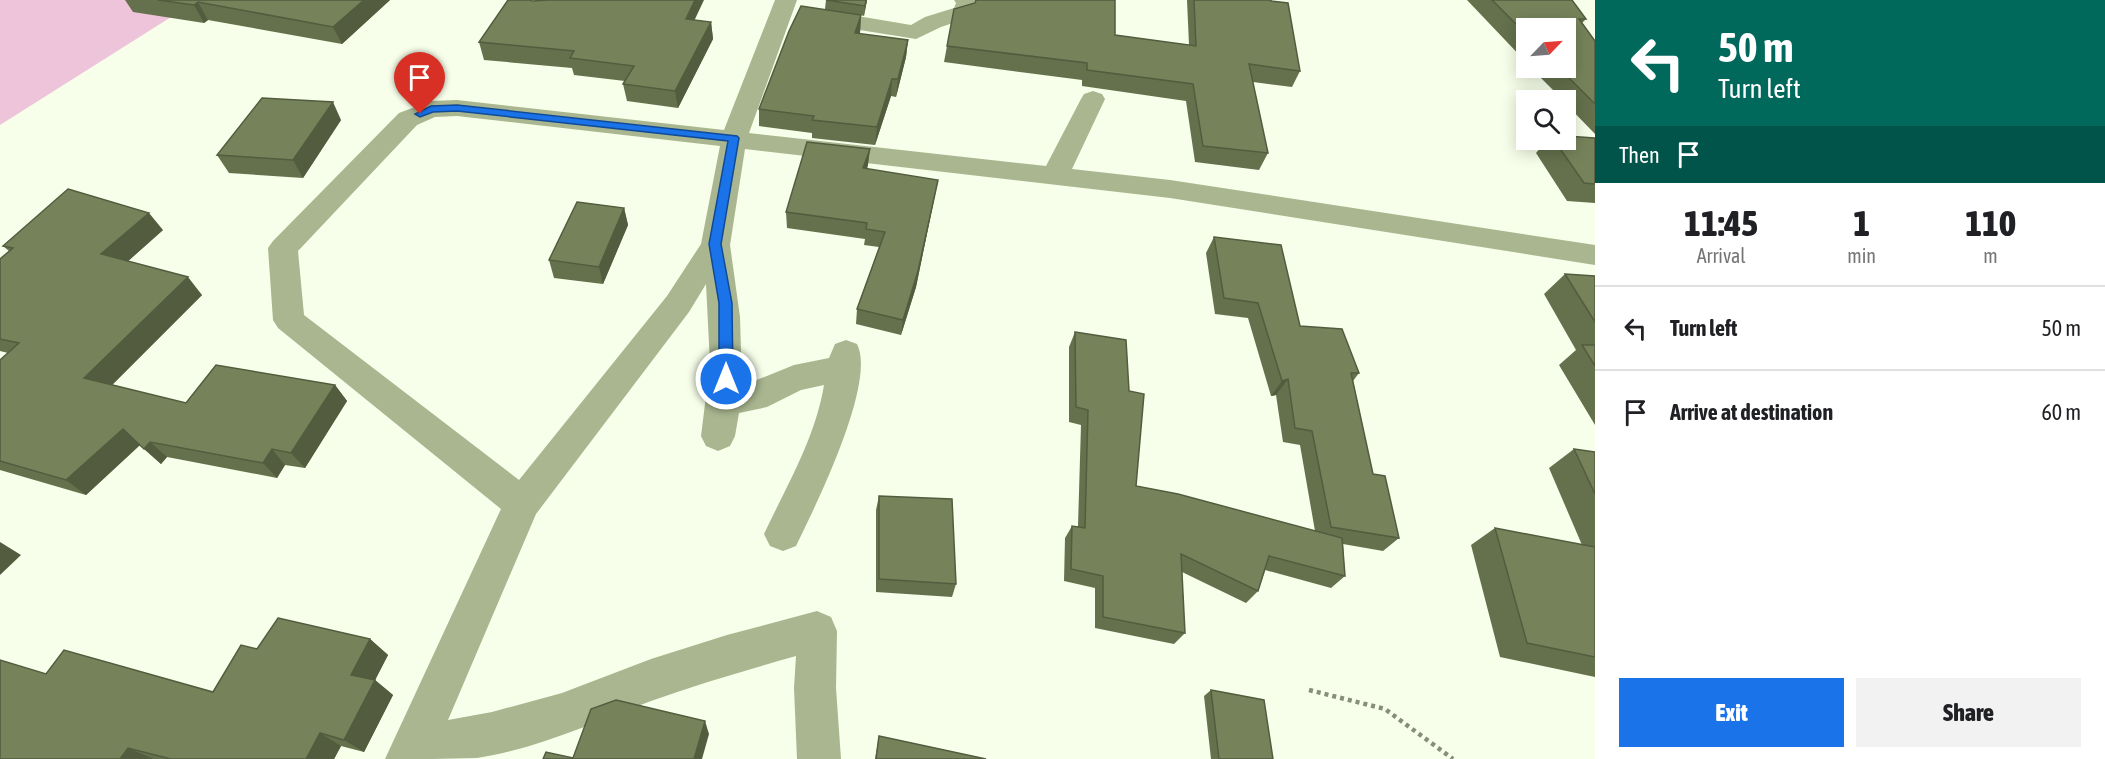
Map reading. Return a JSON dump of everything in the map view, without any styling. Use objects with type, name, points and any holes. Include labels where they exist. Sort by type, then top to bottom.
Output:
[{"type":"street","points":[[718,436],[726,402],[725,303],[715,244],[734,138],[783,5],[906,32],[916,32],[933,22],[963,12],[968,2],[965,0]]},
{"type":"street","points":[[1054,177],[1093,99]]},
{"type":"street","points":[[522,504],[289,320],[283,248],[408,119],[431,109],[457,108],[1170,189],[1595,255]]},
{"type":"street","points":[[410,753],[522,504],[678,304],[715,244]]},
{"type":"street","points":[[726,402],[756,397],[794,378],[845,361],[837,411],[808,484],[783,534]]},
{"type":"street","points":[[410,753],[492,734],[562,714],[662,676],[727,655],[817,631],[815,688],[819,759]]},
{"type":"path","points":[[1309,690],[1385,709],[1453,759]]},
{"type":"shaded area","points":[[0,0],[198,0],[0,125]]},
{"type":"building","points":[[158,0],[364,0],[333,27],[198,2],[194,5]]},
{"type":"building","points":[[508,0],[695,0],[686,19],[711,22],[675,91],[623,84],[634,66],[570,58],[574,51],[479,42]]},
{"type":"building","points":[[826,0],[866,0],[865,6]]},
{"type":"building","points":[[976,0],[1115,0],[1115,35],[1196,46],[1194,0],[1271,0],[1288,3],[1300,71],[1249,64],[1268,153],[1203,146],[1193,84],[1087,70],[1087,63],[947,46],[954,9],[975,3]]},
{"type":"building","points":[[1492,0],[1572,0],[1586,19],[1579,19],[1595,41],[1595,104],[1569,78],[1576,78],[1576,18],[1516,18],[1516,24]]},
{"type":"building","points":[[801,6],[861,15],[855,33],[908,40],[898,79],[892,79],[877,127],[812,120],[814,116],[759,109]]},
{"type":"building","points":[[262,98],[333,102],[293,160],[217,155]]},
{"type":"building","points":[[1576,137],[1595,138],[1595,184],[1584,183],[1561,150],[1576,150]]},
{"type":"building","points":[[807,142],[870,149],[863,168],[938,180],[918,271],[903,320],[857,309],[885,232],[866,229],[867,223],[786,212]]},
{"type":"building","points":[[68,189],[149,213],[101,254],[188,277],[84,378],[186,403],[216,365],[335,385],[291,453],[272,449],[263,463],[150,442],[144,449],[123,429],[66,480],[0,461],[0,360],[19,343],[0,339],[0,259],[13,248],[3,246]]},
{"type":"building","points":[[577,202],[624,208],[599,267],[549,260]]},
{"type":"building","points":[[1214,237],[1281,245],[1300,326],[1342,329],[1359,373],[1351,373],[1373,474],[1385,476],[1399,538],[1331,527],[1312,431],[1295,428],[1288,379],[1282,381],[1258,303],[1224,298]]},
{"type":"building","points":[[1565,274],[1595,276],[1595,322]]},
{"type":"building","points":[[1075,332],[1126,340],[1129,391],[1144,394],[1136,486],[1178,494],[1342,538],[1345,576],[1269,556],[1258,591],[1181,554],[1185,633],[1103,617],[1103,576],[1071,569],[1072,526],[1085,528],[1088,410],[1076,407]]},
{"type":"building","points":[[1582,345],[1595,345],[1595,366]]},
{"type":"building","points":[[1574,449],[1595,452],[1595,494]]},
{"type":"building","points":[[879,496],[952,499],[956,584],[879,579]]},
{"type":"building","points":[[1495,528],[1595,547],[1595,657],[1527,643]]},
{"type":"building","points":[[278,618],[370,639],[351,675],[375,680],[344,740],[320,733],[306,759],[171,759],[128,748],[120,759],[0,759],[0,660],[46,674],[64,650],[213,692],[241,645],[257,649]]},
{"type":"building","points":[[1211,690],[1264,700],[1273,759],[1219,759]]},
{"type":"building","points":[[616,700],[705,721],[694,759],[543,759],[546,752],[573,758],[591,709]]},
{"type":"building","points":[[879,736],[986,759],[876,759]]},
{"type":"route","points":[[420,114],[431,109],[457,108],[734,138],[715,244],[725,303],[726,379]]}]
